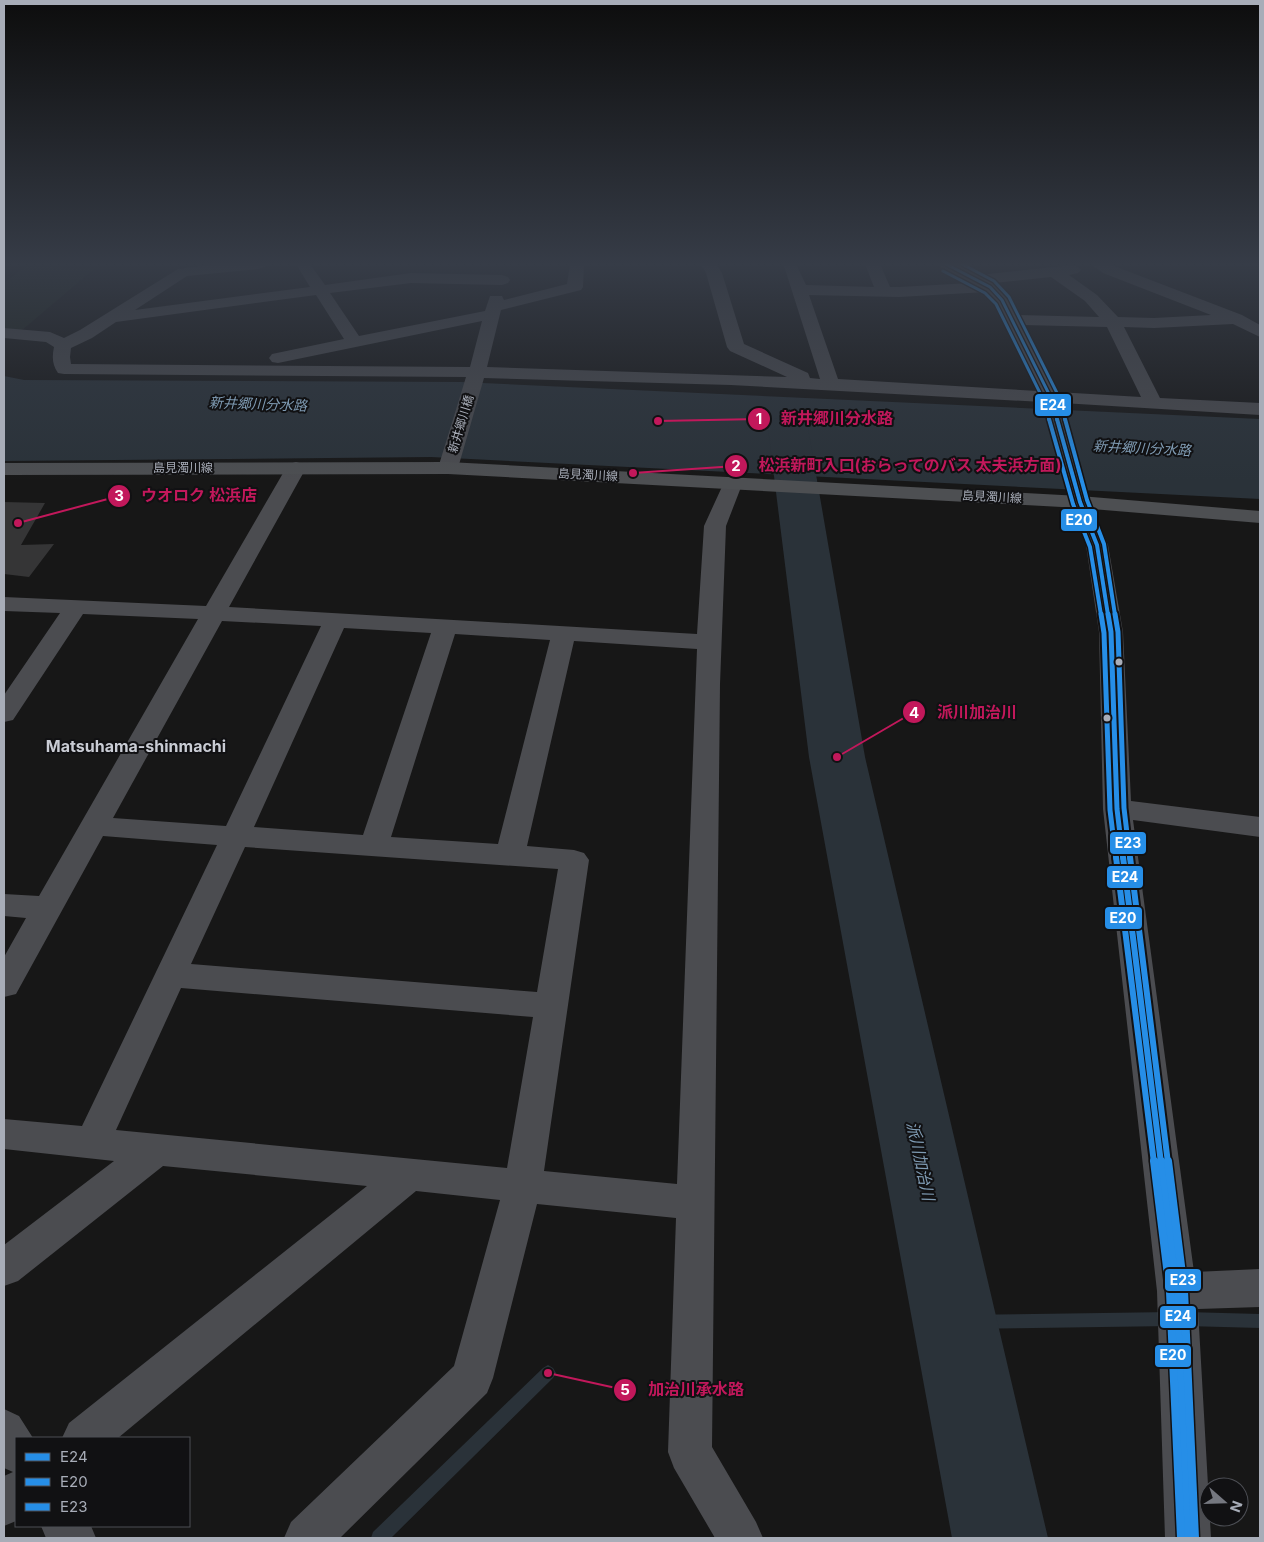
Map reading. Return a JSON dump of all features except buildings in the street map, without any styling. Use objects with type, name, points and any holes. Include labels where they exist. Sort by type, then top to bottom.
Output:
[{"type":"main road","name":"島見濁川線","points":[[4,469],[296,468],[450,461],[733,482],[1080,502],[1260,517]]},
{"type":"street","points":[[34,336],[50,337],[63,345]]},
{"type":"street","points":[[63,345],[79,336]]},
{"type":"street","points":[[350,336],[355,343]]},
{"type":"street","points":[[222,369],[384,336]]},
{"type":"street","name":"新井郷川橋","points":[[450,461],[486,336]]},
{"type":"street","points":[[733,336],[736,347],[736,380]]},
{"type":"street","points":[[812,336],[826,385]]},
{"type":"street","points":[[1020,336],[1051,398],[1080,502],[1097,545],[1111,632],[1117,809],[1177,1291],[1188,1538]]},
{"type":"street","points":[[1121,336],[1154,404]]},
{"type":"street","points":[[63,345],[61,357],[64,369],[222,369],[476,376],[736,380],[1260,409]]},
{"type":"street","points":[[736,347],[826,385]]},
{"type":"street","points":[[4,986],[46,908],[296,468]]},
{"type":"street","points":[[733,482],[715,526],[707,684],[690,1452],[740,1538]]},
{"type":"street","points":[[4,604],[214,613],[710,642]]},
{"type":"street","points":[[4,714],[76,607]]},
{"type":"street","points":[[92,1143],[336,620]]},
{"type":"street","points":[[374,846],[446,627]]},
{"type":"street","points":[[510,855],[564,634]]},
{"type":"street","points":[[1117,809],[1260,827]]},
{"type":"street","points":[[93,826],[574,860],[523,1186],[472,1378],[307,1538]]},
{"type":"street","points":[[4,905],[46,908]]},
{"type":"street","points":[[171,976],[551,1006]]},
{"type":"street","points":[[4,1134],[695,1203]]},
{"type":"street","points":[[4,1268],[157,1149]]},
{"type":"street","points":[[85,1437],[409,1174]]},
{"type":"street","points":[[1177,1291],[1260,1288]]},
{"type":"street","points":[[4,1431],[15,1449]]},
{"type":"street","points":[[4,1504],[15,1494]]},
{"type":"street","points":[[65,1527],[73,1538]]},
{"type":"water","points":[[4,376],[24,380],[461,382],[1260,419],[1260,499],[431,457],[4,461]]},
{"type":"waterway","name":"派川加治川","points":[[788,428],[837,757],[1000,1538]]},
{"type":"waterway","points":[[955,1322],[1172,1319]]},
{"type":"waterway","points":[[1186,1319],[1260,1321]]},
{"type":"waterway","points":[[379,1538],[548,1373]]},
{"type":"transit line","name":"E20","points":[[1012,336],[1044,401],[1073,504],[1090,547],[1104,633],[1110,810],[1170,1292],[1181,1538]]},
{"type":"transit line","name":"E24","points":[[1020,336],[1051,398],[1080,502],[1097,545],[1111,632],[1117,809],[1177,1291],[1188,1538]]},
{"type":"transit line","name":"E23","points":[[1028,336],[1058,395],[1087,500],[1104,544],[1118,632],[1124,808],[1184,1290],[1195,1538]]},
{"type":"place","name":"新井郷川分水路","points":[[658,421]]},
{"type":"place","name":"松浜新町入口(おらってのバス 太夫浜方面)","points":[[633,473]]},
{"type":"place","name":"ウオロク 松浜店","points":[[18,523]]},
{"type":"place","name":"派川加治川","points":[[837,757]]},
{"type":"place","name":"加治川承水路","points":[[548,1373]]},
{"type":"district","name":"Matsuhama-shinmachi","points":[[136,746]]}]
